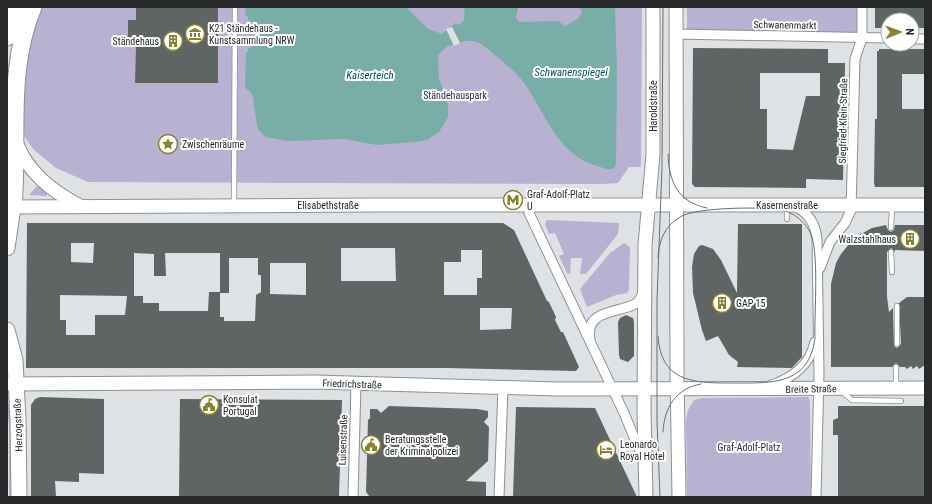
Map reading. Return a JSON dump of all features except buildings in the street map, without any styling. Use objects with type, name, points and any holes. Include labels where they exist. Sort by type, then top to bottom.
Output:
[{"type":"highway","points":[[7,38],[18,7]]},
{"type":"highway","points":[[10,207],[15,79],[25,26],[33,7]]},
{"type":"main road","name":"Haroldstraße","points":[[648,205],[653,154],[653,7]]},
{"type":"main road","points":[[676,7],[678,497]]},
{"type":"main road","points":[[14,135],[20,152],[36,175],[63,197],[82,207]]},
{"type":"main road","points":[[646,497],[645,290],[648,205]]},
{"type":"main road","name":"Elisabethstraße","points":[[10,207],[648,205]]},
{"type":"main road","name":"Kasernenstraße","points":[[648,205],[925,206]]},
{"type":"main road","points":[[7,248],[10,207]]},
{"type":"main road","name":"Herzogstraße","points":[[7,330],[14,353],[11,384],[18,421],[19,497]]},
{"type":"main road","name":"Friedrichstraße","points":[[11,384],[315,382],[502,387],[697,389]]},
{"type":"main road","name":"Breite Straße","points":[[697,389],[925,388]]},
{"type":"street","points":[[862,7],[862,38]]},
{"type":"street","name":"Schwanenmarkt","points":[[676,34],[880,38]]},
{"type":"street","name":"Siegfried-Klein-Straße","points":[[852,205],[855,59],[862,38]]},
{"type":"street","points":[[530,205],[529,213],[612,388],[642,459],[646,474]]},
{"type":"street","points":[[789,205],[808,214],[816,228],[818,285],[816,497]]},
{"type":"street","points":[[818,285],[820,270],[827,248],[848,219],[852,205]]},
{"type":"street","points":[[590,342],[590,330],[597,318],[608,312],[635,304],[641,298],[645,290]]},
{"type":"street","points":[[758,389],[788,379],[802,368],[812,352],[818,329]]},
{"type":"street","name":"Luisenstraße","points":[[353,497],[356,384]]},
{"type":"street","points":[[499,497],[502,387]]},
{"type":"lane","points":[[234,206],[236,7]]},
{"type":"lane","points":[[787,219],[789,205]]},
{"type":"lane","points":[[891,228],[892,205]]},
{"type":"lane","points":[[891,252],[892,272]]},
{"type":"lane","points":[[896,344],[897,306]]},
{"type":"lane","points":[[896,367],[896,388]]},
{"type":"lane","points":[[838,388],[852,400],[901,400]]},
{"type":"green space","name":"Ständehauspark","points":[[39,7],[642,7],[641,167],[629,167],[618,183],[602,184],[88,182],[56,168],[33,149],[23,134],[23,67]]},
{"type":"green space","points":[[687,7],[862,7],[861,37],[687,33]]},
{"type":"green space","points":[[38,185],[48,193],[46,196],[29,195]]},
{"type":"green space","points":[[547,220],[619,223],[618,234],[586,274],[580,274],[582,258],[571,258],[570,274],[567,273],[559,256],[564,254],[555,233],[549,234],[545,224]]},
{"type":"green space","points":[[624,243],[630,247],[629,290],[627,293],[616,295],[587,307],[580,289],[610,253]]},
{"type":"green space","name":"Graf-Adolf-Platz","points":[[808,397],[810,400],[811,497],[687,497],[686,420],[688,410],[694,400],[702,398]]},
{"type":"green space","points":[[7,404],[11,404],[13,497],[9,497],[9,426]]},
{"type":"water","name":"Kaiserteich","points":[[246,7],[406,7],[428,29],[442,34],[454,23],[459,25],[463,21],[465,15],[464,7],[518,7],[516,18],[519,22],[558,21],[565,26],[578,19],[582,13],[580,7],[615,7],[617,71],[616,164],[614,168],[607,169],[585,162],[573,154],[554,133],[532,95],[518,76],[486,48],[479,43],[472,41],[465,41],[447,46],[438,55],[439,78],[448,105],[448,117],[439,132],[427,140],[377,145],[345,139],[288,141],[266,137],[259,131],[253,97],[250,91],[245,88],[246,52],[248,52],[248,48],[257,44],[261,33],[257,24],[248,20],[248,16],[245,16]]},
{"type":"pier","points":[[452,27],[460,43],[454,46],[446,29]]},
{"type":"tram line","points":[[660,497],[657,421],[657,301],[662,166],[663,7]]},
{"type":"tram line","points":[[668,154],[670,173],[677,189],[688,201],[707,208]]},
{"type":"tram line","points":[[658,257],[661,239],[670,225],[680,217],[700,211],[715,209],[776,209],[789,212],[801,221],[809,230],[814,251],[816,281],[815,338],[811,353],[805,365],[797,373],[787,378],[762,383],[721,383],[694,381],[683,378],[673,372],[666,364],[661,352],[658,336]]},
{"type":"tram line","points":[[663,432],[666,415],[673,400],[685,390],[692,386],[701,384]]},
{"type":"place","name":"K21 Ständehaus - Kunstsammlung NRW","points":[[195,34]]},
{"type":"place","name":"Ständehaus","points":[[173,41]]},
{"type":"place","name":"Zwischenräume","points":[[168,144]]},
{"type":"place","name":"Graf-Adolf-Platz U","points":[[513,200]]},
{"type":"place","name":"Walzstahlhaus","points":[[910,239]]},
{"type":"place","name":"GAP 15","points":[[722,303]]},
{"type":"place","name":"Konsulat Portugal","points":[[209,405]]},
{"type":"place","name":"Beratungsstelle der Kriminalpolizei","points":[[371,445]]},
{"type":"place","name":"Leonardo Royal Hotel","points":[[606,450]]},
{"type":"water label","name":"Schwanenspiegel","points":[[571,72]]}]
